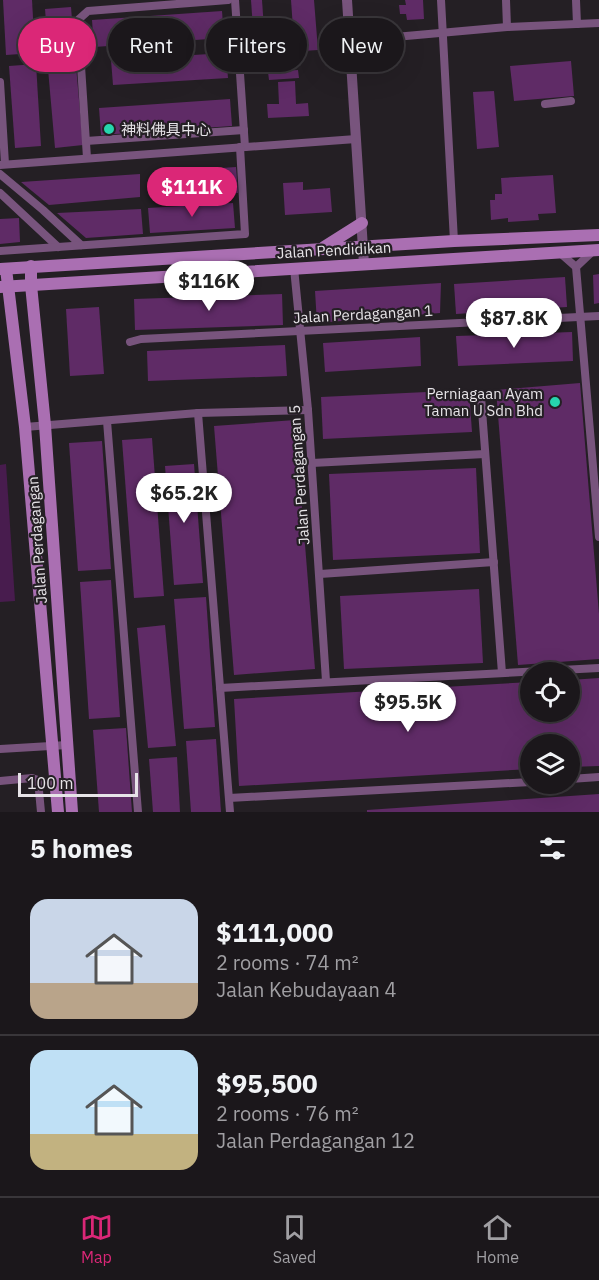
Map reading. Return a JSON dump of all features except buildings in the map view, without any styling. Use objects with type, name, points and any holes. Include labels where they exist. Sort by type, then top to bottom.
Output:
[{"type":"main road","points":[[320,249],[338,240],[362,223]]},
{"type":"main road","name":"Jalan Pendidikan","points":[[2,267],[599,235]]},
{"type":"main road","name":"Jalan Pendidikan","points":[[2,290],[31,285],[597,250]]},
{"type":"main road","name":"Jalan Pendidikan","points":[[2,267],[67,258],[138,260]]},
{"type":"main road","name":"Jalan Perdagangan","points":[[31,266],[45,425],[72,812]]},
{"type":"main road","name":"Jalan Perdagangan","points":[[2,267],[2,290],[10,308],[25,427],[58,812]]},
{"type":"main road","points":[[34,314],[37,292],[66,283]]},
{"type":"street","points":[[87,158],[78,20],[82,14],[88,11],[228,0]]},
{"type":"street","points":[[0,251],[245,234],[244,130],[235,0]]},
{"type":"street","points":[[347,0],[348,18]]},
{"type":"street","points":[[441,0],[454,242]]},
{"type":"street","points":[[506,0],[507,27]]},
{"type":"street","points":[[576,0],[577,24]]},
{"type":"street","points":[[404,36],[507,27],[599,23]]},
{"type":"street","points":[[352,72],[364,264]]},
{"type":"street","points":[[0,82],[2,164],[356,139]]},
{"type":"street","points":[[545,104],[571,101]]},
{"type":"street","points":[[86,141],[244,130]]},
{"type":"street","points":[[0,174],[81,245]]},
{"type":"street","points":[[0,194],[58,247]]},
{"type":"street","points":[[576,267],[597,250]]},
{"type":"street","points":[[557,251],[576,267],[599,537]]},
{"type":"street","name":"Jalan Perdagangan 5","points":[[294,268],[308,410],[326,681]]},
{"type":"street","name":"Jalan Perdagangan 1","points":[[130,342],[141,339],[599,316]]},
{"type":"street","points":[[481,397],[502,673]]},
{"type":"street","points":[[25,427],[198,413],[308,410]]},
{"type":"street","points":[[198,413],[230,812]]},
{"type":"street","points":[[107,421],[138,812]]},
{"type":"street","points":[[312,463],[485,454]]},
{"type":"street","points":[[320,574],[494,562]]},
{"type":"street","points":[[220,688],[599,668]]},
{"type":"street","points":[[0,749],[66,745]]},
{"type":"street","points":[[580,778],[599,777]]},
{"type":"street","points":[[0,781],[33,778],[38,780],[41,812]]},
{"type":"street","points":[[229,798],[520,783]]},
{"type":"shaded area","points":[[6,464],[15,601],[0,602],[0,465]]},
{"type":"place","name":"神料佛具中心","points":[[109,129]]},
{"type":"place","name":"Perniagaan Ayam Taman U Sdn Bhd","points":[[555,402]]}]
